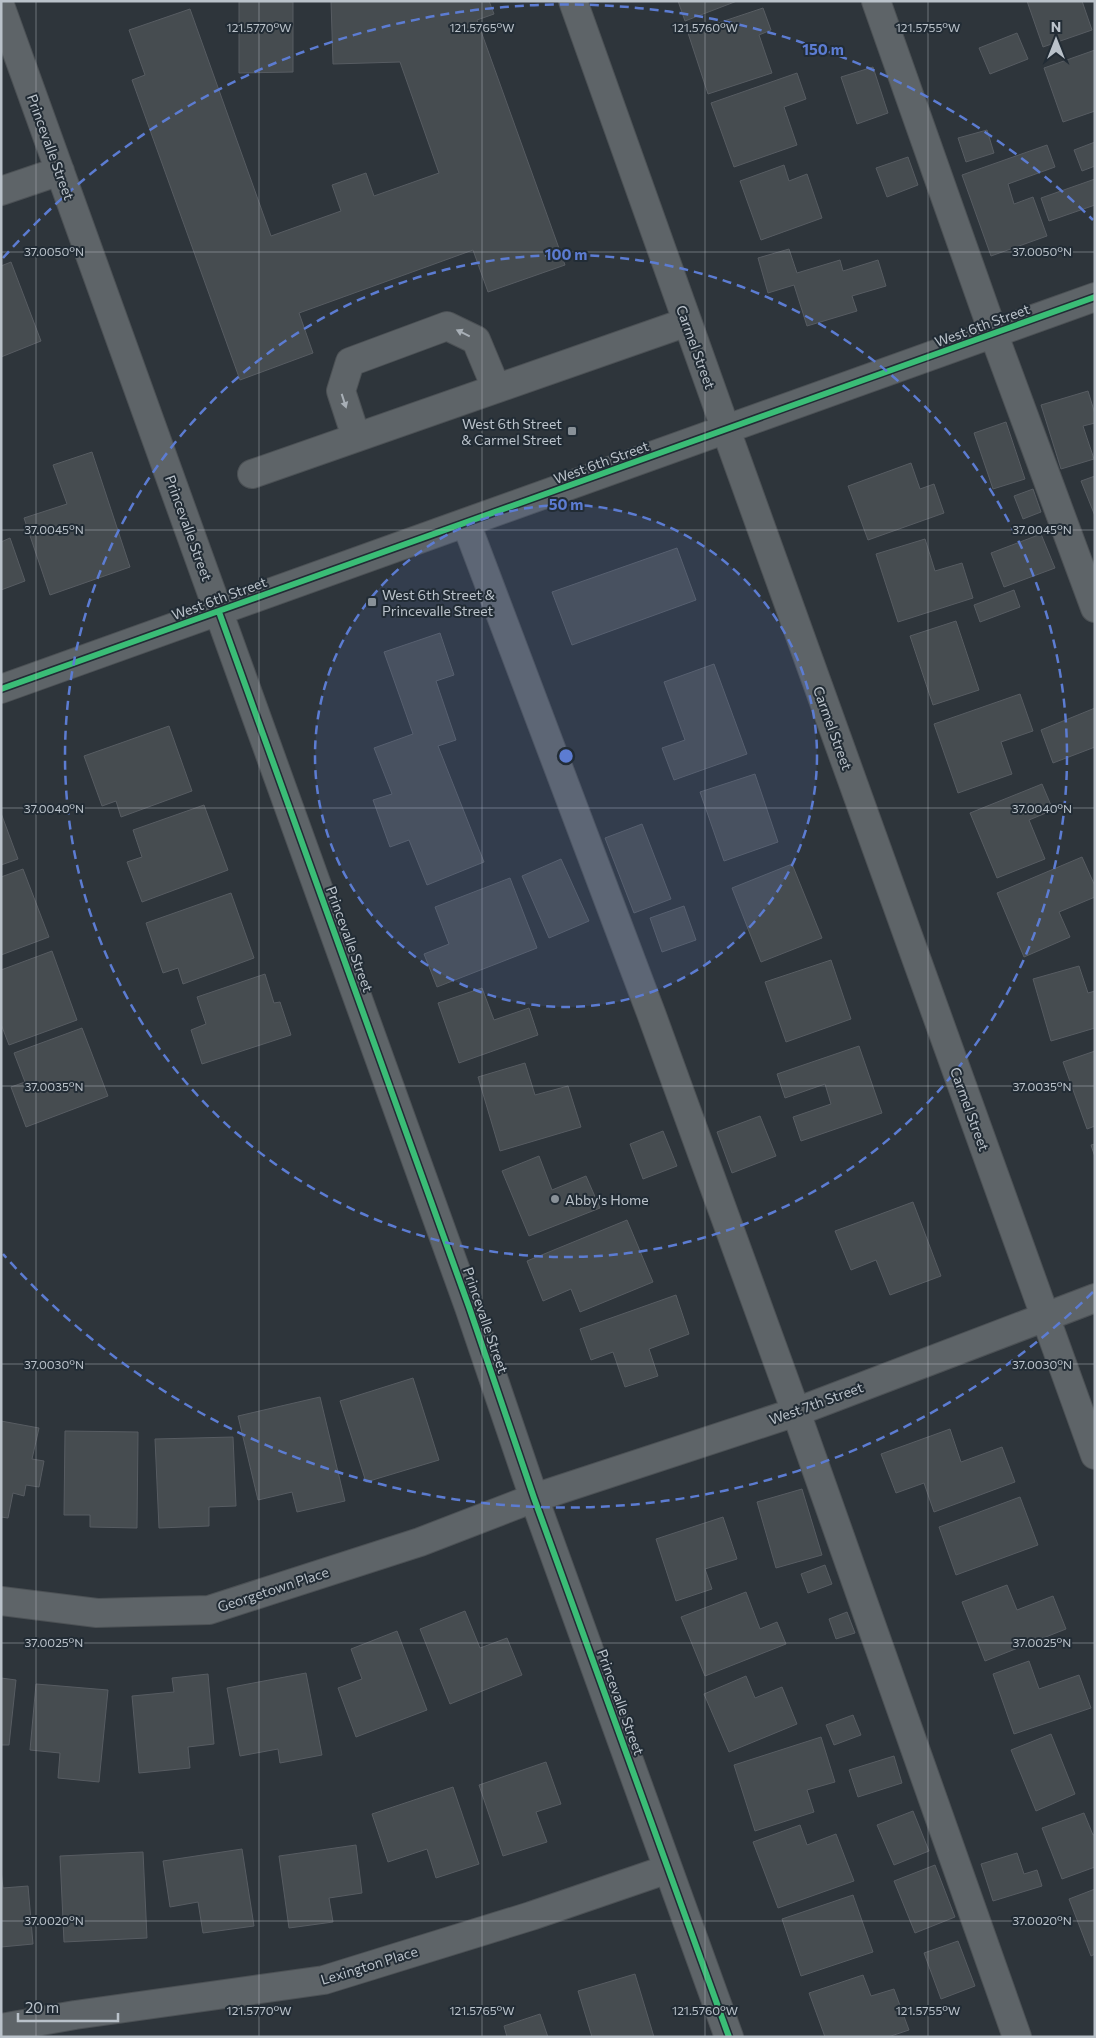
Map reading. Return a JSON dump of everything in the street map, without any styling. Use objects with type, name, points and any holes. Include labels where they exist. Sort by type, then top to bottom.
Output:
[{"type":"street","name":"Carmel Street","points":[[573,1],[1095,1454]]},
{"type":"street","points":[[876,1],[994,335],[1095,608]]},
{"type":"street","name":"Princevalle Street","points":[[1,8],[466,1298],[534,1498],[729,2037]]},
{"type":"street","points":[[1,192],[60,171]]},
{"type":"street","name":"West 6th Street","points":[[1,689],[994,335],[1095,297]]},
{"type":"street","points":[[252,474],[356,436],[687,322]]},
{"type":"street","points":[[356,436],[341,391],[350,362],[447,326],[476,340],[496,388]]},
{"type":"street","points":[[466,523],[651,1013],[796,1412],[1017,2037]]},
{"type":"street","name":"West 7th Street","points":[[534,1498],[796,1412],[1095,1298]]},
{"type":"street","name":"Georgetown Place","points":[[1,1601],[96,1613],[209,1610],[420,1542],[534,1498]]},
{"type":"street","name":"Lexington Place","points":[[1,2028],[75,2015],[324,1980],[531,1916],[668,1870]]},
{"type":"building","points":[[331,1],[489,1],[494,14],[477,20],[565,265],[488,292],[473,250],[299,313],[313,353],[240,380],[132,80],[145,75],[129,30],[190,9],[271,236],[341,211],[332,185],[366,173],[374,196],[439,173],[400,62],[333,64]]},
{"type":"building","points":[[678,1],[737,1],[685,21]]},
{"type":"building","points":[[1027,1],[1082,1],[1092,30],[1043,47]]},
{"type":"building","points":[[239,2],[293,2],[293,72],[239,73]]},
{"type":"building","points":[[763,8],[771,30],[759,35],[772,73],[708,94],[688,33]]},
{"type":"building","points":[[1017,33],[1028,59],[990,74],[979,48]]},
{"type":"building","points":[[1095,50],[1095,111],[1063,122],[1044,68]]},
{"type":"building","points":[[873,67],[888,113],[857,124],[841,77]]},
{"type":"building","points":[[797,73],[806,99],[784,107],[797,145],[734,167],[711,103]]},
{"type":"building","points":[[987,130],[994,153],[966,162],[958,138]]},
{"type":"building","points":[[1095,142],[1095,166],[1082,171],[1074,150]]},
{"type":"building","points":[[1047,145],[1055,167],[1008,184],[1014,204],[1033,197],[1047,236],[991,256],[962,175]]},
{"type":"building","points":[[908,157],[918,185],[887,197],[876,168]]},
{"type":"building","points":[[784,165],[789,181],[807,174],[822,218],[761,240],[740,181]]},
{"type":"building","points":[[1095,179],[1095,205],[1049,221],[1041,198]]},
{"type":"building","points":[[789,249],[797,273],[840,260],[843,271],[878,260],[886,286],[852,296],[857,311],[807,326],[794,285],[768,293],[758,258]]},
{"type":"building","points":[[11,262],[41,341],[1,357],[1,266]]},
{"type":"building","points":[[1088,391],[1095,414],[1095,423],[1083,426],[1094,459],[1061,469],[1041,405]]},
{"type":"building","points":[[1006,422],[1025,479],[993,489],[974,433]]},
{"type":"building","points":[[92,452],[130,567],[50,595],[24,518],[67,504],[53,465]]},
{"type":"building","points":[[911,463],[920,489],[934,484],[944,513],[868,540],[848,486]]},
{"type":"building","points":[[1095,476],[1095,516],[1081,481]]},
{"type":"building","points":[[1033,489],[1041,512],[1023,519],[1014,496]]},
{"type":"building","points":[[1041,534],[1055,568],[1004,587],[991,553]]},
{"type":"building","points":[[10,538],[25,581],[1,590],[1,542]]},
{"type":"building","points":[[925,539],[935,571],[962,563],[973,598],[898,622],[876,554]]},
{"type":"building","points":[[677,548],[696,600],[572,645],[552,592]]},
{"type":"building","points":[[1014,590],[1020,607],[980,622],[974,605]]},
{"type":"building","points":[[956,621],[979,690],[933,705],[910,636]]},
{"type":"building","points":[[440,633],[454,675],[436,681],[456,740],[438,746],[484,862],[427,885],[409,840],[390,847],[373,800],[392,794],[374,748],[413,734],[384,652]]},
{"type":"building","points":[[714,664],[747,754],[674,780],[662,748],[685,740],[664,682]]},
{"type":"building","points":[[1020,694],[1033,731],[1001,742],[1012,774],[958,793],[934,724]]},
{"type":"building","points":[[1095,708],[1095,747],[1053,763],[1041,730]]},
{"type":"building","points":[[169,726],[192,791],[121,817],[116,801],[102,806],[84,756]]},
{"type":"building","points":[[755,774],[778,842],[724,861],[700,792]]},
{"type":"building","points":[[1042,784],[1053,810],[1029,820],[1045,859],[997,878],[970,813]]},
{"type":"building","points":[[204,805],[228,870],[142,902],[127,862],[142,857],[133,830]]},
{"type":"building","points":[[1,813],[18,859],[1,865]]},
{"type":"building","points":[[642,824],[671,899],[634,913],[605,838]]},
{"type":"building","points":[[1082,857],[1095,886],[1095,897],[1059,912],[1070,937],[1024,957],[997,893]]},
{"type":"building","points":[[561,859],[589,921],[549,938],[522,876]]},
{"type":"building","points":[[792,864],[822,938],[761,962],[732,888]]},
{"type":"building","points":[[23,869],[49,937],[1,955],[1,877]]},
{"type":"building","points":[[510,878],[537,948],[437,987],[424,954],[449,944],[435,907]]},
{"type":"building","points":[[231,893],[254,958],[183,984],[178,968],[163,973],[146,923]]},
{"type":"building","points":[[684,906],[696,940],[662,952],[650,918]]},
{"type":"building","points":[[52,951],[77,1020],[9,1045],[1,1024],[1,970]]},
{"type":"building","points":[[831,960],[851,1019],[786,1042],[765,982]]},
{"type":"building","points":[[1079,966],[1088,993],[1095,991],[1095,1028],[1051,1041],[1033,979]]},
{"type":"building","points":[[265,974],[274,1003],[280,1002],[291,1035],[202,1064],[191,1030],[206,1024],[197,997]]},
{"type":"building","points":[[482,988],[494,1020],[529,1008],[538,1035],[459,1063],[438,1003]]},
{"type":"building","points":[[82,1028],[108,1096],[26,1127],[11,1087],[25,1082],[14,1053]]},
{"type":"building","points":[[859,1046],[882,1113],[801,1141],[793,1117],[831,1104],[825,1084],[785,1098],[777,1074]]},
{"type":"building","points":[[1095,1051],[1095,1126],[1087,1129],[1063,1062]]},
{"type":"building","points":[[525,1063],[535,1095],[568,1086],[581,1127],[500,1151],[478,1077]]},
{"type":"building","points":[[760,1116],[776,1156],[732,1173],[717,1132]]},
{"type":"building","points":[[663,1131],[677,1166],[643,1179],[630,1144]]},
{"type":"building","points":[[1095,1144],[1095,1157],[1091,1145]]},
{"type":"building","name":"Abby's Home","points":[[539,1156],[552,1190],[586,1176],[600,1208],[529,1236],[502,1171]]},
{"type":"building","points":[[913,1202],[941,1276],[890,1295],[876,1260],[851,1270],[835,1231]]},
{"type":"building","points":[[627,1220],[653,1282],[580,1312],[571,1289],[543,1301],[527,1261]]},
{"type":"building","points":[[676,1295],[689,1334],[649,1349],[658,1376],[625,1387],[613,1352],[591,1360],[580,1329]]},
{"type":"building","points":[[413,1378],[439,1460],[366,1482],[340,1401]]},
{"type":"building","points":[[320,1397],[345,1501],[297,1512],[292,1492],[258,1500],[238,1416]]},
{"type":"building","points":[[1,1421],[39,1428],[32,1459],[44,1461],[39,1487],[26,1485],[24,1496],[13,1493],[8,1518],[1,1517]]},
{"type":"building","points":[[950,1429],[961,1462],[1002,1447],[1015,1482],[934,1512],[924,1483],[896,1493],[881,1454]]},
{"type":"building","points":[[65,1431],[138,1432],[137,1528],[90,1527],[90,1515],[64,1515]]},
{"type":"building","points":[[233,1437],[236,1506],[209,1507],[209,1526],[159,1528],[155,1439]]},
{"type":"building","points":[[802,1489],[822,1555],[776,1568],[757,1502]]},
{"type":"building","points":[[1020,1497],[1038,1545],[956,1575],[939,1527]]},
{"type":"building","points":[[723,1517],[737,1559],[705,1569],[712,1589],[676,1601],[656,1539]]},
{"type":"building","points":[[825,1565],[832,1584],[808,1593],[801,1574]]},
{"type":"building","points":[[1007,1585],[1017,1610],[1053,1596],[1066,1629],[985,1661],[962,1602]]},
{"type":"building","points":[[746,1592],[760,1629],[777,1622],[786,1644],[705,1676],[681,1617]]},
{"type":"building","points":[[465,1611],[480,1648],[507,1638],[522,1675],[450,1704],[420,1629]]},
{"type":"building","points":[[847,1612],[855,1633],[836,1639],[829,1619]]},
{"type":"building","points":[[397,1631],[427,1710],[356,1737],[338,1688],[362,1679],[351,1649]]},
{"type":"building","points":[[1029,1661],[1039,1689],[1079,1675],[1091,1708],[1014,1734],[993,1674]]},
{"type":"building","points":[[306,1673],[322,1755],[280,1763],[278,1749],[240,1756],[227,1688]]},
{"type":"building","points":[[208,1674],[214,1744],[188,1747],[190,1768],[139,1773],[132,1696],[174,1692],[172,1678]]},
{"type":"building","points":[[746,1676],[755,1698],[782,1687],[797,1724],[729,1752],[704,1694]]},
{"type":"building","points":[[1,1678],[16,1680],[9,1745],[1,1745]]},
{"type":"building","points":[[36,1684],[108,1690],[99,1782],[58,1778],[60,1753],[30,1750]]},
{"type":"building","points":[[853,1715],[861,1735],[834,1745],[826,1725]]},
{"type":"building","points":[[1051,1734],[1075,1794],[1036,1811],[1011,1750]]},
{"type":"building","points":[[821,1737],[835,1782],[807,1790],[814,1812],[755,1831],[734,1765]]},
{"type":"building","points":[[894,1756],[902,1783],[858,1797],[849,1770]]},
{"type":"building","points":[[546,1762],[561,1804],[536,1812],[547,1842],[503,1856],[479,1785]]},
{"type":"building","points":[[453,1787],[479,1864],[436,1878],[427,1849],[388,1862],[372,1814]]},
{"type":"building","points":[[913,1811],[929,1851],[894,1865],[877,1825]]},
{"type":"building","points":[[1084,1813],[1093,1835],[1095,1834],[1095,1867],[1062,1879],[1042,1828]]},
{"type":"building","points":[[800,1825],[807,1845],[836,1834],[854,1881],[778,1908],[753,1842]]},
{"type":"building","points":[[356,1845],[362,1893],[329,1898],[333,1922],[289,1928],[279,1856]]},
{"type":"building","points":[[242,1849],[254,1926],[203,1933],[198,1902],[170,1907],[163,1861]]},
{"type":"building","points":[[143,1852],[147,1938],[64,1942],[60,1856]]},
{"type":"building","points":[[1017,1853],[1024,1874],[1037,1870],[1042,1886],[993,1901],[981,1864]]},
{"type":"building","points":[[935,1865],[955,1917],[915,1933],[894,1881]]},
{"type":"building","points":[[1,1870],[3,1888],[28,1886],[33,1944],[1,1947]]},
{"type":"building","points":[[1095,1889],[1095,1954],[1091,1956],[1069,1899]]},
{"type":"building","points":[[853,1895],[873,1952],[801,1976],[782,1919]]},
{"type":"building","points":[[958,1941],[975,1986],[941,1999],[924,1953]]},
{"type":"building","points":[[635,1974],[654,2037],[592,2037],[578,1991]]},
{"type":"building","points":[[863,1975],[871,1996],[894,1989],[909,2030],[888,2037],[825,2037],[809,1993]]},
{"type":"building","points":[[540,2014],[548,2037],[507,2037],[504,2026]]},
{"type":"cycle path","points":[[1,689],[1095,297]]},
{"type":"cycle path","points":[[219,612],[469,1307],[534,1498],[729,2037]]},
{"type":"place","name":"West 6th Street & Carmel Street","points":[[572,431]]},
{"type":"place","name":"West 6th Street & Princevalle Street","points":[[372,602]]},
{"type":"place","name":"Abby's Home","points":[[555,1199]]}]
